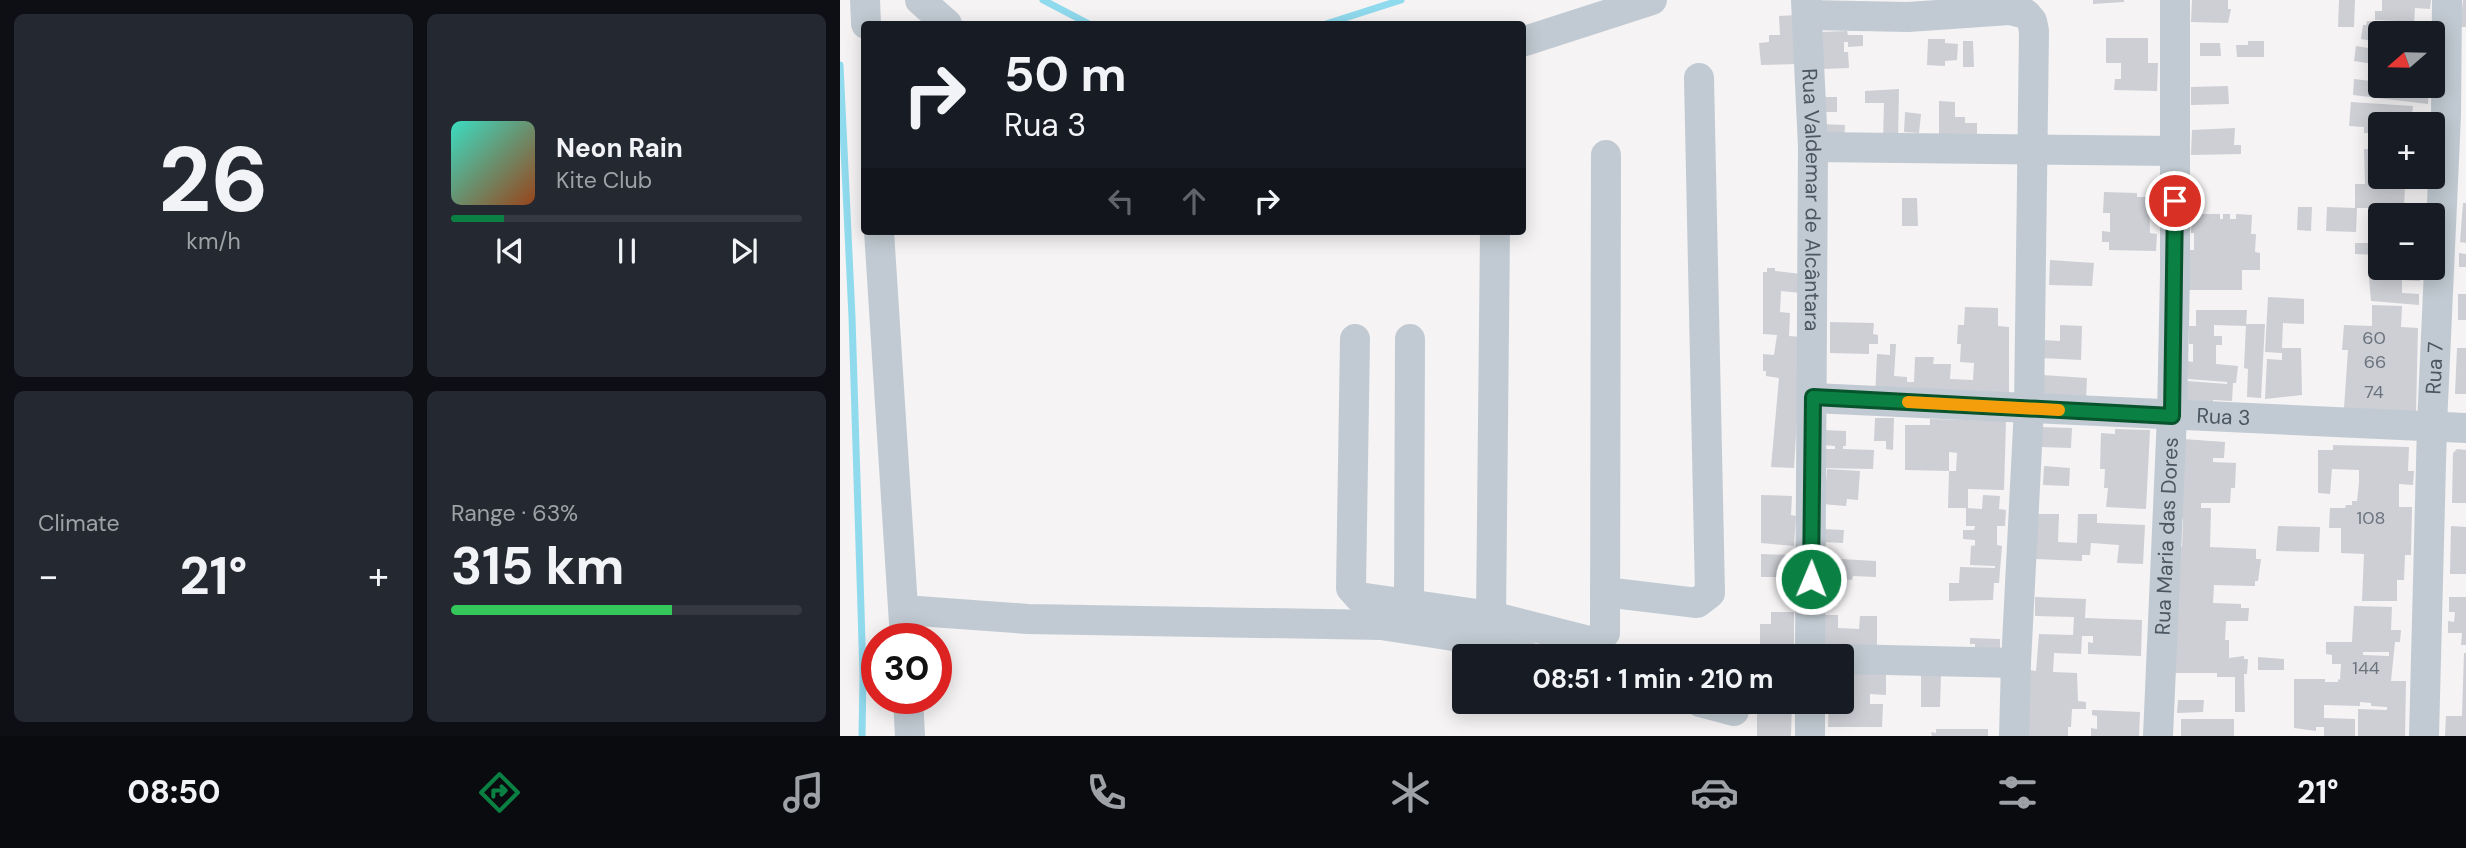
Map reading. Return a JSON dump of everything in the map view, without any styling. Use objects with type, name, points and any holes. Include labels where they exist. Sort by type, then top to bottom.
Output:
[{"type":"street","points":[[865,0],[866,21]]},
{"type":"street","points":[[920,0],[944,21]]},
{"type":"street","points":[[1526,41],[1652,0]]},
{"type":"street","name":"Rua Maria das Dores","points":[[2158,736],[2172,416],[2175,0]]},
{"type":"street","name":"Rua 7","points":[[2424,736],[2432,425],[2446,115],[2447,0]]},
{"type":"street","points":[[1807,7],[1908,18],[2009,10],[2026,15],[2032,21],[2029,408],[2015,663],[2014,736]]},
{"type":"street","name":"Rua Valdemar de Alcântara","points":[[1807,7],[1813,147],[1810,644]]},
{"type":"street","points":[[1605,592],[1697,603],[1710,593],[1699,78]]},
{"type":"street","points":[[1813,147],[2175,151]]},
{"type":"street","points":[[1355,339],[1351,588],[1360,597],[1492,616],[1597,643],[1605,633],[1606,155]]},
{"type":"street","points":[[879,235],[905,623]]},
{"type":"street","points":[[1492,616],[1495,235]]},
{"type":"street","points":[[1409,604],[1410,340]]},
{"type":"street","name":"Rua 3","points":[[1813,397],[2466,428]]},
{"type":"street","points":[[930,623],[1028,619],[1381,625],[1453,636],[1483,644]]},
{"type":"street","points":[[1854,659],[2015,663]]},
{"type":"street","points":[[909,714],[910,736]]},
{"type":"street","points":[[1810,714],[1810,736]]},
{"type":"building","points":[[2093,0],[2124,0],[2124,2],[2093,4]]},
{"type":"building","points":[[2192,0],[2228,0],[2228,9],[2231,9],[2228,23],[2191,22]]},
{"type":"building","points":[[2339,0],[2355,0],[2354,27],[2338,27]]},
{"type":"building","points":[[2382,0],[2431,0],[2430,9],[2415,8],[2414,21],[2375,20],[2375,11],[2382,11]]},
{"type":"building","points":[[2463,0],[2466,0],[2466,27],[2460,27]]},
{"type":"building","points":[[1797,15],[1801,64],[1761,65],[1759,43],[1769,42],[1769,35],[1780,35],[1779,16]]},
{"type":"building","points":[[2367,21],[2368,40],[2361,39],[2363,25],[2366,25]]},
{"type":"building","points":[[1847,31],[1848,35],[1863,35],[1863,46],[1848,47],[1848,42],[1844,42],[1849,68],[1821,69],[1821,32]]},
{"type":"building","points":[[2106,38],[2148,38],[2148,63],[2158,63],[2157,91],[2114,90],[2115,79],[2121,79],[2121,63],[2106,63]]},
{"type":"building","points":[[1928,39],[1945,39],[1945,43],[1958,44],[1957,60],[1945,61],[1945,66],[1927,65]]},
{"type":"building","points":[[1963,41],[1973,41],[1974,67],[1963,67]]},
{"type":"building","points":[[2248,41],[2264,41],[2264,57],[2237,57],[2236,45],[2248,45]]},
{"type":"building","points":[[2200,43],[2220,43],[2221,56],[2200,56]]},
{"type":"building","points":[[2356,46],[2368,48],[2368,63],[2354,61]]},
{"type":"building","points":[[2354,79],[2368,81],[2368,97],[2353,95]]},
{"type":"building","points":[[2228,86],[2229,104],[2191,105],[2191,87]]},
{"type":"building","points":[[1899,89],[1898,142],[1883,142],[1884,103],[1865,103],[1865,91]]},
{"type":"building","points":[[1821,97],[1837,97],[1837,112],[1821,112]]},
{"type":"building","points":[[2378,98],[2428,98],[2428,104]]},
{"type":"building","points":[[1939,101],[1955,102],[1955,117],[1965,117],[1965,123],[1977,123],[1977,141],[1939,140]]},
{"type":"building","points":[[2351,102],[2413,106],[2412,112],[2368,112],[2368,133],[2364,133],[2364,127],[2349,126]]},
{"type":"building","points":[[1905,112],[1921,114],[1919,133],[1904,132]]},
{"type":"building","points":[[1821,124],[1845,125],[1844,142],[1820,140]]},
{"type":"building","points":[[2235,128],[2234,145],[2241,145],[2241,154],[2191,155],[2192,130]]},
{"type":"building","points":[[2364,149],[2368,149],[2368,189],[2405,189],[2404,203],[2368,203],[2368,208],[2357,208],[2356,232],[2326,231],[2327,207],[2355,208],[2355,184],[2365,184]]},
{"type":"building","points":[[2104,192],[2137,193],[2137,197],[2149,197],[2150,233],[2157,234],[2156,251],[2109,250],[2109,242],[2102,242],[2102,231],[2110,232],[2110,213],[2103,213]]},
{"type":"building","points":[[1902,198],[1917,198],[1918,226],[1902,226]]},
{"type":"building","points":[[2463,203],[2466,203],[2466,243],[2460,242]]},
{"type":"building","points":[[2298,207],[2312,207],[2311,231],[2297,230]]},
{"type":"building","points":[[2192,214],[2220,214],[2220,219],[2223,219],[2223,214],[2230,214],[2230,219],[2236,219],[2236,214],[2252,215],[2251,234],[2256,234],[2255,252],[2260,253],[2260,270],[2242,270],[2242,290],[2189,290],[2190,250],[2194,250]]},
{"type":"building","points":[[2355,243],[2368,243],[2368,255],[2355,254]]},
{"type":"building","points":[[2459,253],[2466,254],[2466,267],[2459,267]]},
{"type":"building","points":[[2050,260],[2094,263],[2092,286],[2049,285]]},
{"type":"building","points":[[1767,268],[1801,274],[1800,293],[1781,291],[1780,312],[1790,313],[1789,336],[1802,337],[1794,468],[1771,467],[1779,378],[1766,376],[1766,371],[1763,371],[1763,354],[1774,355],[1777,335],[1763,334],[1763,272],[1767,272]]},
{"type":"building","points":[[2369,280],[2402,280],[2402,293],[2419,294],[2419,305],[2371,301]]},
{"type":"building","points":[[2458,294],[2466,294],[2466,320],[2458,320]]},
{"type":"building","points":[[2268,297],[2304,299],[2304,324],[2283,323],[2282,348],[2301,348],[2302,395],[2265,399],[2267,359],[2282,360],[2282,353],[2265,352]]},
{"type":"building","points":[[2372,305],[2402,306],[2401,327],[2418,328],[2416,412],[2344,408],[2348,350],[2342,350],[2344,325],[2372,326]]},
{"type":"building","points":[[1965,307],[1998,308],[1998,326],[2009,327],[2009,401],[1875,398],[1877,354],[1890,355],[1890,344],[1896,344],[1894,376],[1907,377],[1907,382],[1914,382],[1915,357],[1934,357],[1933,364],[1951,364],[1950,379],[1973,380],[1974,363],[1960,362],[1961,344],[1957,344],[1958,325],[1964,325]]},
{"type":"building","points":[[2196,310],[2247,310],[2246,326],[2214,325],[2214,336],[2222,336],[2222,345],[2216,345],[2216,364],[2238,366],[2232,401],[2213,400],[2213,406],[2186,405],[2187,381],[2227,384],[2188,379],[2188,361],[2193,362],[2189,326],[2196,326]]},
{"type":"building","points":[[1830,322],[1874,323],[1873,334],[1878,335],[1878,344],[1869,344],[1869,354],[1830,353]]},
{"type":"building","points":[[2246,324],[2265,324],[2261,398],[2247,397],[2248,369],[2244,368]]},
{"type":"building","points":[[2060,325],[2082,326],[2081,360],[2042,358],[2043,340],[2060,341]]},
{"type":"building","points":[[2457,348],[2466,348],[2466,394],[2455,394]]},
{"type":"building","points":[[2042,375],[2087,378],[2086,400],[2041,398]]},
{"type":"building","points":[[1875,418],[1894,418],[1893,450],[1886,449],[1886,441],[1874,441]]},
{"type":"building","points":[[1930,419],[2006,421],[2004,490],[1968,489],[1968,508],[1948,508],[1949,471],[1905,470],[1905,425],[1930,425]],"holes":[[[1949,452],[1957,453],[1956,471],[1949,471]]]},
{"type":"building","points":[[2040,427],[2072,428],[2071,448],[2040,447]]},
{"type":"building","points":[[2115,429],[2150,430],[2146,509],[2106,507],[2108,488],[2104,488],[2105,469],[2100,469],[2101,433],[2115,434]]},
{"type":"building","points":[[1822,430],[1846,431],[1846,446],[1843,446],[1843,449],[1874,450],[1873,469],[1822,468],[1823,449],[1835,449],[1835,446],[1822,445]]},
{"type":"building","points":[[2183,439],[2225,442],[2224,458],[2213,458],[2213,462],[2236,463],[2235,488],[2231,488],[2230,503],[2201,503],[2201,508],[2211,508],[2210,547],[2256,549],[2256,559],[2261,559],[2255,586],[2214,585],[2213,603],[2241,604],[2241,608],[2249,608],[2248,621],[2226,621],[2225,640],[2229,640],[2229,658],[2244,656],[2244,659],[2248,659],[2247,674],[2244,674],[2245,712],[2235,712],[2235,677],[2217,677],[2217,673],[2175,673],[2179,547],[2182,547],[2183,518],[2177,518]]},
{"type":"building","points":[[2333,445],[2409,447],[2408,471],[2414,471],[2413,485],[2399,484],[2399,507],[2412,507],[2411,555],[2405,555],[2404,580],[2397,580],[2397,601],[2362,601],[2364,554],[2341,553],[2341,528],[2329,528],[2330,508],[2345,508],[2346,505],[2352,505],[2352,501],[2357,501],[2359,483],[2359,470],[2332,469],[2330,494],[2318,493],[2318,450],[2333,450]]},
{"type":"building","points":[[2457,449],[2466,450],[2466,503],[2452,503],[2453,453]]},
{"type":"building","points":[[2044,466],[2070,468],[2069,486],[2043,485]]},
{"type":"building","points":[[1827,469],[1860,471],[1858,500],[1847,499],[1846,506],[1822,504],[1823,482],[1826,483]]},
{"type":"building","points":[[1761,495],[1792,496],[1791,515],[1796,516],[1794,546],[1761,543]]},
{"type":"building","points":[[1983,495],[2000,496],[1999,509],[2006,510],[2005,526],[1997,526],[1997,545],[2002,546],[1999,583],[1994,583],[1993,600],[1949,601],[1949,583],[1959,583],[1960,567],[1995,568],[1970,565],[1971,546],[1977,545],[1975,540],[1963,539],[1963,530],[1974,530],[1975,526],[1966,526],[1966,508],[1982,509]]},
{"type":"building","points":[[2037,514],[2059,514],[2058,542],[2077,543],[2078,514],[2097,514],[2097,523],[2145,525],[2143,564],[2117,563],[2119,545],[2091,543],[2090,555],[2082,555],[2082,561],[2036,559]]},
{"type":"building","points":[[2278,526],[2320,527],[2319,552],[2276,551]]},
{"type":"building","points":[[2451,526],[2466,527],[2466,574],[2450,574]]},
{"type":"building","points":[[1822,529],[1844,530],[1843,543],[1822,542]]},
{"type":"building","points":[[1761,554],[1790,555],[1790,577],[1761,577]]},
{"type":"building","points":[[1823,558],[1876,561],[1876,577],[1853,576],[1852,580],[1822,577]]},
{"type":"building","points":[[2035,597],[2086,599],[2085,618],[2142,620],[2141,656],[2088,654],[2088,642],[2093,643],[2093,636],[2082,636],[2081,654],[2054,653],[2053,672],[2077,673],[2078,701],[2086,702],[2086,709],[2072,709],[2068,736],[2027,736],[2028,670],[2036,671],[2039,634],[2073,635],[2074,617],[2035,616]]},
{"type":"building","points":[[2449,597],[2466,597],[2466,645],[2461,645],[2462,633],[2448,633],[2448,621],[2454,622],[2455,612],[2449,612]]},
{"type":"building","points":[[2354,606],[2392,607],[2391,630],[2401,630],[2400,642],[2395,642],[2391,681],[2406,681],[2405,736],[2358,736],[2358,709],[2387,710],[2387,707],[2360,702],[2360,706],[2324,705],[2324,718],[2355,719],[2355,736],[2324,736],[2324,727],[2316,727],[2316,731],[2294,728],[2294,679],[2325,679],[2325,682],[2338,682],[2341,664],[2332,664],[2332,655],[2326,654],[2326,642],[2352,642]],"holes":[[[2363,652],[2389,652],[2389,656],[2363,655]]]},
{"type":"building","points":[[1771,612],[1794,612],[1794,644],[1760,644],[1760,624],[1771,624]]},
{"type":"building","points":[[1821,615],[1838,615],[1838,628],[1859,629],[1860,616],[1877,616],[1877,654],[1854,654],[1854,644],[1820,644]]},
{"type":"building","points":[[1970,638],[2000,639],[2000,657],[1975,656],[1975,644],[1970,644]]},
{"type":"building","points":[[2464,653],[2466,736],[2445,736],[2446,716],[2462,716]]},
{"type":"building","points":[[2258,657],[2284,659],[2284,670],[2258,670]]},
{"type":"building","points":[[1854,671],[1886,672],[1886,695],[1870,694],[1870,704],[1883,704],[1882,727],[1828,727],[1829,714],[1854,714]]},
{"type":"building","points":[[1921,673],[1941,674],[1940,707],[1921,707]]},
{"type":"building","points":[[2178,700],[2204,700],[2203,712],[2177,713]]},
{"type":"building","points":[[2092,710],[2140,712],[2139,736],[2091,736],[2091,728],[2097,729],[2097,716],[2092,715]]},
{"type":"building","points":[[1757,714],[1792,714],[1791,736],[1757,736]]},
{"type":"building","points":[[2181,719],[2234,719],[2234,736],[2181,736]]},
{"type":"building","points":[[1936,729],[1988,729],[1988,736],[1932,736],[1931,732],[1936,733]]},
{"type":"waterway","points":[[1043,0],[1083,21]]},
{"type":"waterway","points":[[1335,21],[1401,0]]},
{"type":"waterway","points":[[840,65],[852,317],[863,675],[862,736]]},
{"type":"slow traffic","points":[[1908,402],[2059,410]]},
{"type":"route","points":[[1811,579],[1813,397],[2172,416],[2175,201]]}]
